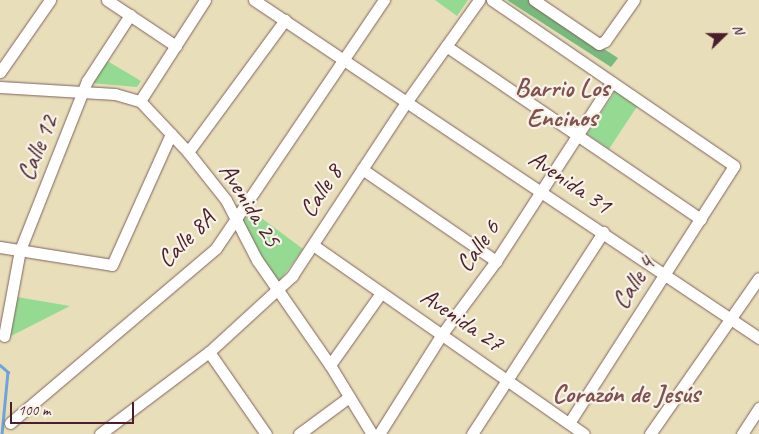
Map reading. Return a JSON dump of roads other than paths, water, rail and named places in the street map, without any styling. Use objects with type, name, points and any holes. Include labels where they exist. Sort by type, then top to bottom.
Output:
[{"type":"street","points":[[0,72],[50,0]]},
{"type":"street","points":[[107,0],[176,46]]},
{"type":"street","points":[[0,87],[115,94],[140,101],[205,0]]},
{"type":"street","name":"Avenida 31","points":[[254,0],[543,190],[759,338]]},
{"type":"street","name":"Calle 8A","points":[[10,423],[216,248],[384,0]]},
{"type":"street","name":"Calle 8","points":[[100,434],[209,352],[278,290],[313,245],[407,100],[479,0]]},
{"type":"street","points":[[492,0],[612,82]]},
{"type":"street","points":[[541,2],[599,44],[605,41],[634,0]]},
{"type":"street","name":"Calle 12","points":[[4,336],[20,250],[85,91],[87,81],[130,15]]},
{"type":"street","points":[[188,152],[285,20]]},
{"type":"street","points":[[446,46],[701,219]]},
{"type":"street","name":"Calle 6","points":[[380,434],[442,334],[496,261],[612,82]]},
{"type":"street","name":"Calle 4","points":[[569,423],[667,275],[734,166],[612,82]]},
{"type":"street","name":"Avenida 25","points":[[140,101],[188,152],[226,200],[257,260],[330,365],[372,434]]},
{"type":"street","points":[[0,247],[112,265],[171,134]]},
{"type":"street","points":[[362,169],[496,261]]},
{"type":"street","points":[[472,434],[603,232]]},
{"type":"street","name":"Avenida 27","points":[[313,245],[508,379],[584,434]]},
{"type":"street","points":[[650,434],[759,278]]},
{"type":"street","points":[[330,365],[381,293]]},
{"type":"street","points":[[209,352],[266,434]]},
{"type":"street","points":[[299,434],[349,397]]},
{"type":"street","points":[[742,434],[759,408]]},
{"type":"waterway","points":[[0,365],[8,372],[2,434]]},
{"type":"district","name":"Barrio Los Encinos","points":[[562,103]]},
{"type":"district","name":"Corazón de Jesús","points":[[626,394]]}]
